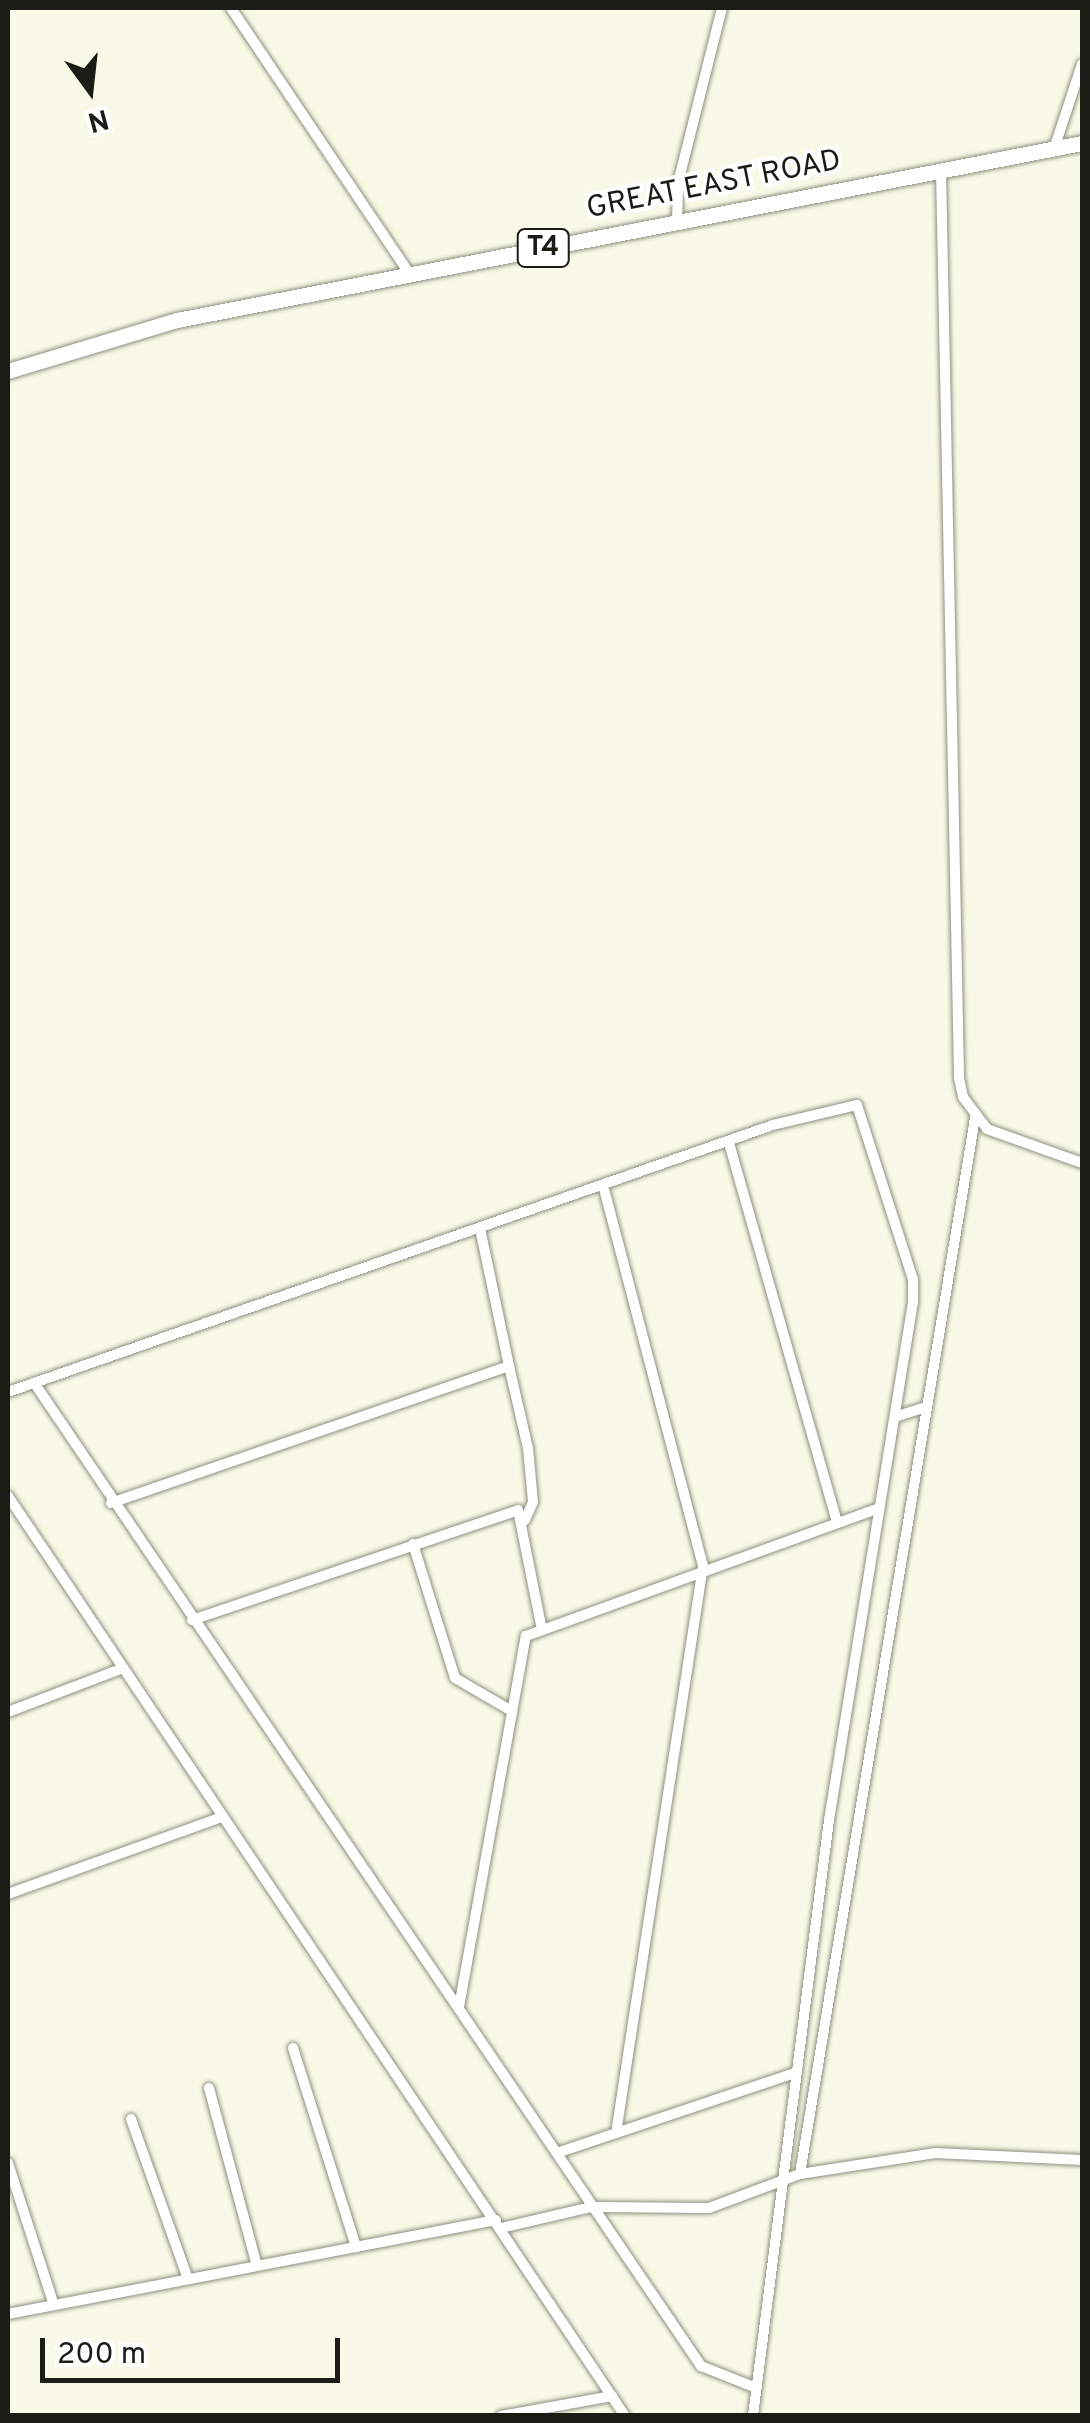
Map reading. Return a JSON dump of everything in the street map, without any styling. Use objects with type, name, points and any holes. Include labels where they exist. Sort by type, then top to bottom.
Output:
[{"type":"highway","name":"GREAT EAST ROAD","points":[[8,371],[117,334],[409,273],[1082,143]]},
{"type":"street","points":[[230,8],[409,273]]},
{"type":"street","points":[[677,220],[678,182],[722,8]]},
{"type":"street","points":[[1054,150],[1082,64]]},
{"type":"street","points":[[941,170],[962,1097],[975,1118],[1008,1138],[1082,1164]]},
{"type":"street","points":[[8,1392],[730,1142],[856,1105],[914,1289],[778,2180],[753,2416]]},
{"type":"street","points":[[800,2174],[975,1118]]},
{"type":"street","points":[[730,1142],[837,1523]]},
{"type":"street","points":[[603,1185],[701,1571],[617,2128]]},
{"type":"street","points":[[480,1228],[528,1448],[534,1502],[525,1520]]},
{"type":"street","points":[[111,1503],[509,1366]]},
{"type":"street","points":[[35,1384],[111,1503],[459,2006],[701,2366],[754,2387]]},
{"type":"street","points":[[895,1417],[924,1408]]},
{"type":"street","points":[[8,1496],[625,2416]]},
{"type":"street","points":[[459,2006],[526,1636],[541,1625],[880,1508]]},
{"type":"street","points":[[192,1620],[518,1510],[525,1520],[541,1625]]},
{"type":"street","points":[[413,1544],[455,1678],[510,1710]]},
{"type":"street","points":[[8,1712],[124,1668]]},
{"type":"street","points":[[8,1894],[222,1817]]},
{"type":"street","points":[[293,2048],[356,2247]]},
{"type":"street","points":[[557,2153],[617,2128],[797,2072]]},
{"type":"street","points":[[209,2088],[257,2266]]},
{"type":"street","points":[[131,2119],[188,2279]]},
{"type":"street","points":[[8,2314],[356,2247],[591,2207],[709,2208],[800,2174],[968,2150],[1082,2160]]},
{"type":"street","points":[[8,2163],[54,2305]]},
{"type":"street","points":[[501,2416],[612,2396]]}]
